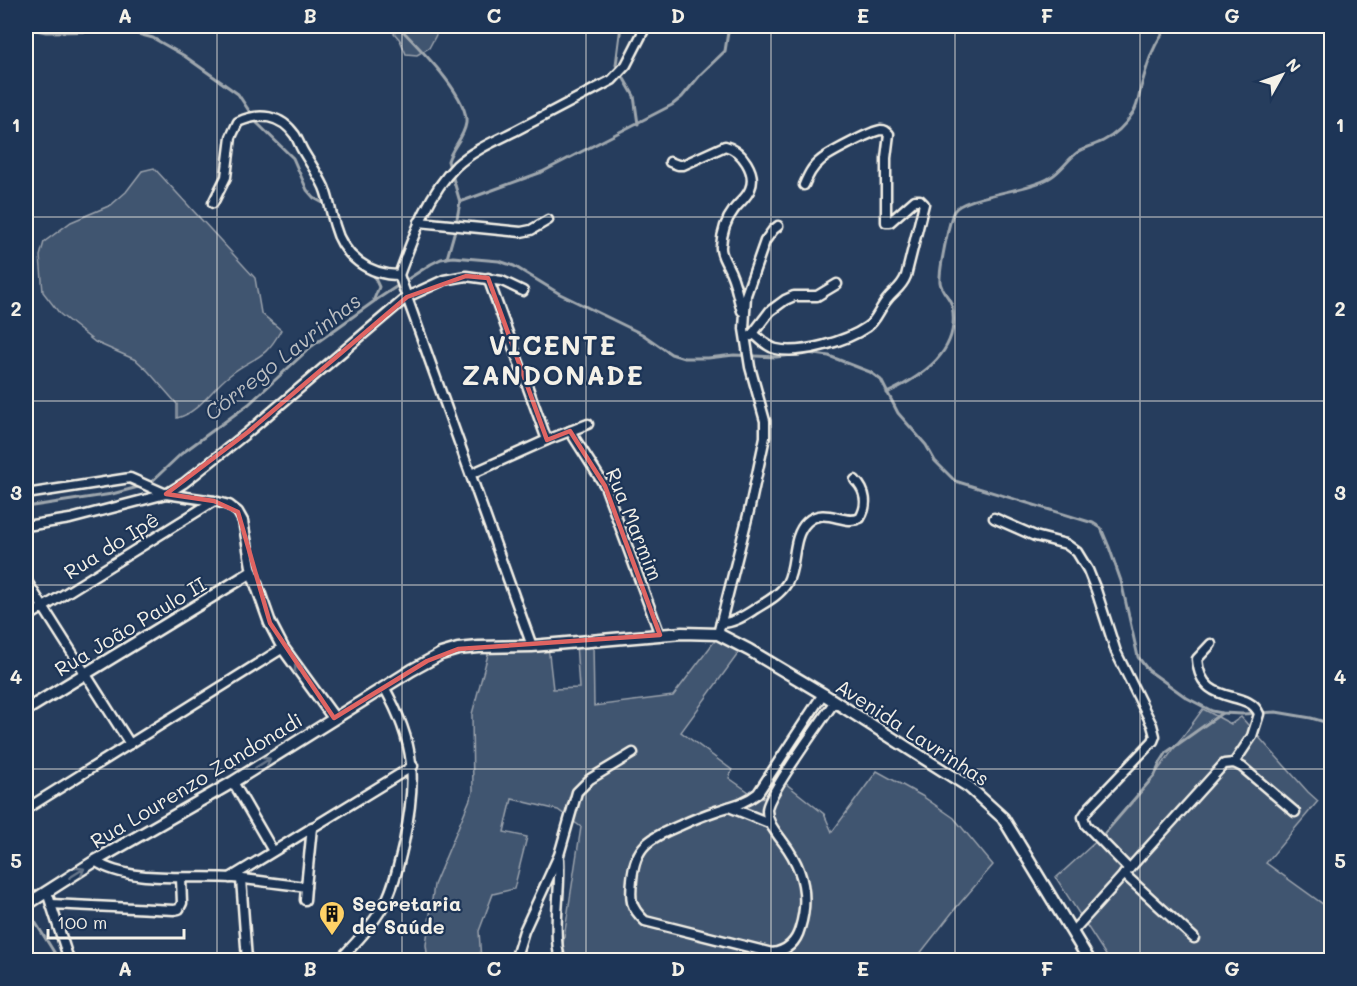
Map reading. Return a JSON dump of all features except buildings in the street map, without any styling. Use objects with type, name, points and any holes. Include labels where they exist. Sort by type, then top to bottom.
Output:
[{"type":"street","points":[[532,646],[399,276],[419,222],[443,181],[467,158],[612,80],[626,65],[646,26]]},
{"type":"street","points":[[213,203],[226,177],[231,137],[238,122],[248,117],[271,117],[283,123],[294,135],[315,169],[325,188],[335,227],[345,248],[364,266],[376,272],[399,276]]},
{"type":"street","points":[[753,333],[770,347],[789,350],[829,344],[872,323],[886,301],[903,284],[906,276],[924,204],[920,200],[915,200],[890,222],[886,222],[886,158],[889,134],[880,130],[825,157],[818,162],[804,185]]},
{"type":"street","points":[[670,162],[683,165],[725,146],[738,152],[747,164],[752,181],[748,195],[729,216],[721,246],[724,259],[734,278],[744,316],[749,363],[765,421],[765,437],[720,628]]},
{"type":"street","points":[[419,222],[521,232],[531,231],[548,220]]},
{"type":"street","points":[[744,316],[750,281],[765,241],[778,226]]},
{"type":"street","points":[[26,526],[70,519],[166,494],[184,483],[248,432],[407,297],[444,280],[466,276],[502,281],[523,291]]},
{"type":"street","points":[[488,278],[547,440]]},
{"type":"street","points":[[746,344],[770,311],[785,300],[794,296],[817,296],[837,284]]},
{"type":"street","points":[[471,474],[588,424]]},
{"type":"street","name":"Rua Marmim","points":[[570,431],[605,486],[660,635]]},
{"type":"street","points":[[26,494],[130,478],[166,494],[229,505],[238,512],[243,521],[252,572],[264,611],[283,648],[334,718]]},
{"type":"street","points":[[720,628],[771,599],[785,585],[789,578],[800,533],[809,520],[824,515],[857,520],[860,518],[865,500],[863,489],[855,480]]},
{"type":"street","name":"Rua do Ipê","points":[[26,618],[214,501]]},
{"type":"street","points":[[994,518],[1035,536],[1066,544],[1077,552],[1092,580],[1116,652],[1152,725],[1155,736],[1154,741],[1089,808],[1083,818],[1086,825],[1126,872],[1194,938]]},
{"type":"street","name":"Rua João Paulo II","points":[[26,710],[252,572]]},
{"type":"street","points":[[26,580],[130,744]]},
{"type":"street","name":"Rua Lourenzo Zandonadi","points":[[29,903],[95,861],[233,782],[427,661],[458,649],[479,646],[532,646],[720,628]]},
{"type":"street","name":"Avenida Lavrinhas","points":[[720,628],[748,650],[835,701],[969,786],[985,800],[1003,818],[1089,960]]},
{"type":"street","points":[[1211,644],[1197,659],[1207,684],[1221,695],[1251,704],[1258,717],[1248,743],[1234,764]]},
{"type":"street","points":[[26,809],[283,648]]},
{"type":"street","points":[[339,960],[372,923],[386,902],[395,879],[407,828],[413,766],[404,727],[384,687]]},
{"type":"street","points":[[823,694],[758,793],[751,799],[655,836],[644,845],[633,864],[631,898],[633,907],[645,921],[772,953],[790,946],[798,936],[802,922],[805,898],[803,880],[790,851],[769,823],[767,809],[769,800],[835,701]]},
{"type":"street","points":[[515,960],[524,931],[558,855],[577,792],[590,779],[633,753]]},
{"type":"street","points":[[1072,932],[1224,764],[1234,764],[1252,774],[1294,812]]},
{"type":"street","points":[[230,878],[413,766]]},
{"type":"street","points":[[233,782],[273,851]]},
{"type":"street","points":[[728,807],[769,823]]},
{"type":"street","points":[[305,900],[312,827]]},
{"type":"street","points":[[558,855],[560,893],[556,936],[560,960]]},
{"type":"street","points":[[95,861],[121,871],[181,878],[230,878],[306,887]]},
{"type":"street","points":[[51,904],[179,909],[182,903],[181,878]]},
{"type":"street","points":[[241,879],[247,960]]},
{"type":"street","points":[[26,889],[29,903]]},
{"type":"street","points":[[47,892],[69,960]]},
{"type":"highlighted area","points":[[466,276],[488,278],[547,440],[570,431],[605,486],[660,635],[458,649],[427,661],[334,718],[270,623],[238,512],[214,501],[166,494],[248,432],[407,297]]},
{"type":"shaded area","points":[[388,26],[427,26],[437,33],[429,48],[417,55],[406,54],[400,40]]},
{"type":"shaded area","points":[[154,168],[255,278],[261,313],[281,330],[269,348],[230,375],[192,411],[177,418],[177,404],[148,371],[136,360],[95,342],[60,314],[43,292],[40,256],[44,242],[71,222],[111,205],[126,192],[142,171]]},
{"type":"shaded area","points":[[720,634],[743,647],[681,732],[732,770],[729,778],[759,799],[764,798],[774,783],[785,783],[824,814],[832,832],[877,771],[922,796],[954,818],[993,865],[915,960],[566,960],[563,944],[581,827],[558,810],[512,799],[504,832],[527,837],[514,889],[493,894],[479,931],[481,960],[428,960],[426,945],[434,885],[473,792],[472,714],[490,647],[548,646],[553,689],[579,688],[576,643],[593,642],[594,706],[673,696]]},
{"type":"shaded area","points":[[1203,709],[1231,724],[1241,717],[1318,801],[1266,863],[1331,910],[1331,960],[1109,960],[1056,878],[1102,836],[1151,780]]},
{"type":"waterway","points":[[398,26],[429,58],[451,86],[465,112],[465,128],[448,161],[460,202],[447,258]]},
{"type":"waterway","points":[[621,26],[616,65],[634,96],[638,124]]},
{"type":"waterway","points":[[460,202],[542,172],[672,105],[725,51],[729,26]]},
{"type":"waterway","points":[[887,393],[926,370],[945,349],[951,336],[952,306],[941,285],[940,276],[954,211],[970,201],[1041,182],[1055,174],[1078,152],[1103,141],[1116,132],[1135,110],[1151,55],[1163,32],[1169,26]]},
{"type":"waterway","points":[[26,28],[46,32],[127,31],[153,38],[183,55],[238,94],[257,123],[293,158],[307,190],[323,203],[328,211]]},
{"type":"waterway","points":[[339,229],[357,256]]},
{"type":"waterway","name":"Córrego Lavrinhas","points":[[148,485],[181,454],[249,404],[312,346],[431,264],[453,257],[499,261],[514,266],[560,294],[642,334],[671,354],[684,358],[734,355],[776,357],[808,353],[829,356],[870,372],[881,380],[898,413],[926,445],[935,461],[955,481],[1093,523],[1101,528],[1121,581],[1138,657],[1148,670],[1187,698],[1212,711],[1242,714],[1276,712],[1332,724]]},
{"type":"waterway","points":[[372,272],[379,287],[374,299],[376,300]]},
{"type":"waterway","name":"Córrego Lavrinhas","points":[[26,507],[112,494],[142,486]]},
{"type":"waterway","points":[[1105,833],[1155,775],[1167,752],[1222,713]]},
{"type":"waterway","points":[[27,909],[59,960]]},
{"type":"place","name":"Secretaria de Saúde","points":[[332,937]]},
{"type":"district","name":"VICENTE ZANDONADE","points":[[553,360]]}]
